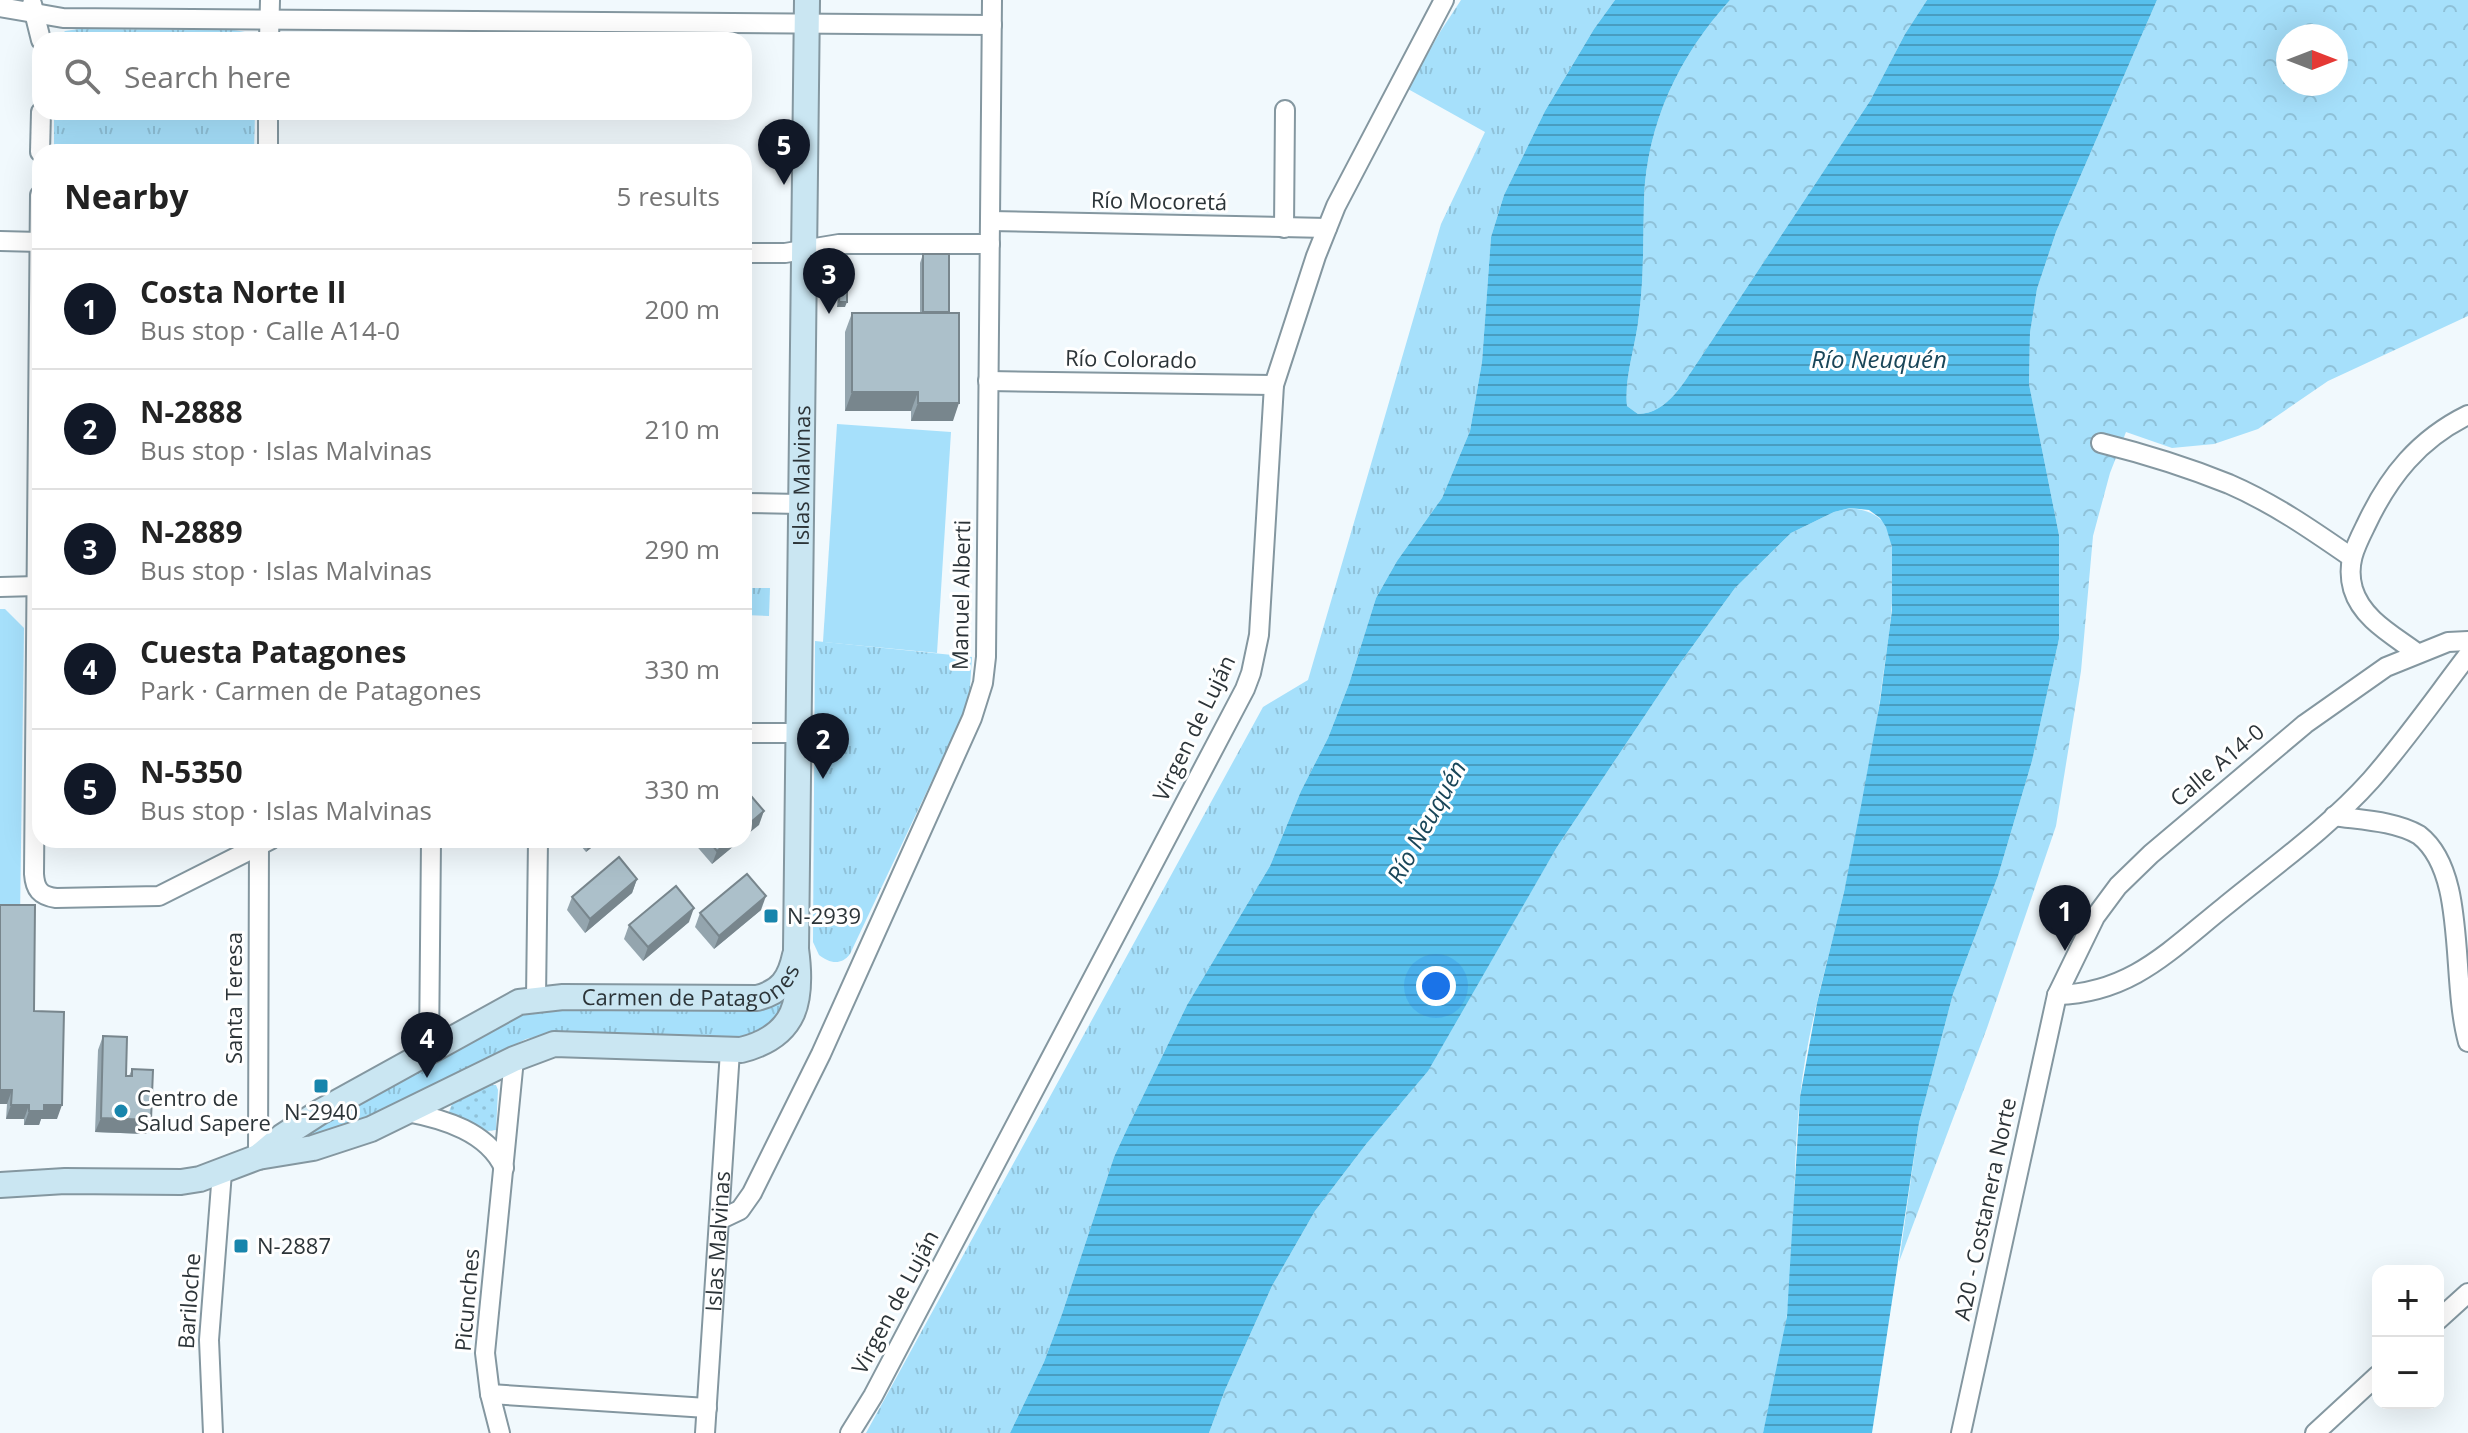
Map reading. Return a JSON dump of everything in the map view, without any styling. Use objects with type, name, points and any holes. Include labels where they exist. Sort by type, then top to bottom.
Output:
[{"type":"main road","name":"Islas Malvinas","points":[[796,949],[807,0]]},
{"type":"main road","name":"Carmen de Patagones","points":[[258,1157],[300,1123],[505,1008],[536,998],[757,998],[769,995],[787,980],[796,949]]},
{"type":"main road","name":"Carmen de Patagones","points":[[0,1185],[65,1181],[181,1182],[200,1179],[258,1157],[313,1148],[371,1129],[538,1048],[570,1043],[730,1051],[754,1047],[784,1027],[792,1016],[799,993],[796,949]]},
{"type":"street","points":[[269,32],[270,0]]},
{"type":"street","name":"Manuel Alberti","points":[[719,1220],[740,1210],[752,1193],[821,1054],[979,701],[986,657],[992,0]]},
{"type":"street","name":"Virgen de Luján","points":[[850,1433],[880,1382],[1245,689],[1259,635],[1274,385],[1327,228],[1444,0]]},
{"type":"street","points":[[33,6],[39,32]]},
{"type":"street","points":[[0,7],[33,6],[63,18],[992,25]]},
{"type":"street","points":[[1284,228],[1285,110]]},
{"type":"street","points":[[40,144],[41,120]]},
{"type":"street","points":[[268,120],[268,144]]},
{"type":"street","name":"Río Mocoretá","points":[[990,221],[1327,228]]},
{"type":"street","points":[[0,241],[32,242]]},
{"type":"street","points":[[752,253],[847,244],[990,244]]},
{"type":"street","name":"Río Colorado","points":[[988,381],[1274,385]]},
{"type":"street","points":[[2417,653],[2362,608],[2353,590],[2351,557],[2373,510],[2398,469],[2431,436],[2468,415]]},
{"type":"street","points":[[2101,443],[2167,460],[2232,485],[2293,518],[2351,557]]},
{"type":"street","points":[[752,503],[800,504]]},
{"type":"street","points":[[0,587],[32,586]]},
{"type":"street","name":"Calle A14-0","points":[[2057,995],[2095,917],[2118,886],[2151,854],[2305,724],[2386,667],[2448,642],[2468,641]]},
{"type":"street","points":[[2057,995],[2108,988],[2153,964],[2270,872],[2370,781],[2468,655]]},
{"type":"street","points":[[752,733],[797,733]]},
{"type":"street","points":[[2334,816],[2391,825],[2418,834],[2438,849],[2451,870],[2460,896],[2463,928],[2460,999],[2468,1042]]},
{"type":"street","points":[[34,848],[34,874],[39,892],[56,898],[159,896],[251,848]]},
{"type":"street","name":"Santa Teresa","points":[[258,1157],[262,848]]},
{"type":"street","points":[[429,1051],[431,848]]},
{"type":"street","points":[[536,998],[538,848]]},
{"type":"street","name":"A20 - Costanera Norte","points":[[1961,1433],[2057,995]]},
{"type":"street","name":"Islas Malvinas","points":[[705,1433],[730,1051]]},
{"type":"street","name":"Picunches","points":[[500,1433],[490,1394],[486,1341],[514,1059]]},
{"type":"street","points":[[407,1112],[432,1118],[481,1139],[495,1152],[505,1170]]},
{"type":"street","name":"Bariloche","points":[[213,1433],[209,1340],[222,1172]]},
{"type":"street","points":[[2444,1315],[2468,1293]]},
{"type":"street","points":[[2315,1433],[2372,1381]]},
{"type":"street","points":[[490,1394],[707,1408]]},
{"type":"green space","points":[[1461,0],[1615,0],[1545,111],[1504,195],[1491,237],[1482,362],[1470,431],[1442,498],[1397,561],[1376,598],[1328,738],[1301,791],[1270,866],[1187,1005],[1114,1157],[1044,1362],[1010,1433],[866,1433],[1263,707],[1308,680],[1441,224],[1485,132],[1408,89]]},
{"type":"green space","points":[[1730,0],[1927,0],[1905,34],[1870,101],[1689,376],[1667,402],[1638,414],[1627,406],[1627,395],[1641,300],[1644,199],[1652,144],[1659,117],[1681,68],[1695,44]]},
{"type":"green space","points":[[2157,0],[2468,0],[2468,316],[2328,381],[2258,429],[2214,444],[2172,448],[2126,432],[2110,473],[2093,536],[2081,671],[2056,826],[1987,1028],[1899,1262],[1919,1123],[1953,994],[1998,876],[2032,761],[2059,639],[2059,535],[2029,384],[2030,333],[2037,289],[2056,232]]},
{"type":"green space","points":[[79,29],[245,32],[64,32]]},
{"type":"green space","points":[[54,120],[255,120],[254,144],[54,144]]},
{"type":"green space","points":[[837,424],[951,432],[937,653],[823,642]]},
{"type":"green space","points":[[1850,508],[1875,515],[1888,531],[1893,565],[1891,612],[1861,814],[1803,1072],[1787,1314],[1763,1433],[1209,1433],[1272,1286],[1315,1211],[1367,1143],[1494,954],[1557,847],[1678,666],[1735,588],[1791,533],[1834,512]]},
{"type":"green space","points":[[752,588],[770,588],[769,616],[752,615]]},
{"type":"green space","points":[[0,609],[5,609],[24,628],[20,919],[0,919]]},
{"type":"green space","points":[[815,641],[972,657],[969,702],[850,954],[835,962],[819,955],[813,942]]},
{"type":"green space","points":[[788,996],[769,1024],[739,1041],[549,1034],[526,1039],[386,1111],[286,1147],[502,1019],[528,1009]]},
{"type":"green space","points":[[496,1085],[498,1090],[496,1130],[488,1131],[452,1117],[449,1112],[452,1104]]},
{"type":"water","name":"Río Neuquén","points":[[1615,0],[1730,0],[1695,44],[1669,92],[1659,117],[1646,171],[1641,301],[1627,395],[1627,406],[1638,414],[1667,402],[1689,376],[1870,101],[1905,34],[1927,0],[2157,0],[2056,232],[2037,289],[2030,333],[2029,384],[2059,535],[2059,639],[2032,761],[1998,876],[1953,994],[1919,1123],[1872,1433],[1763,1433],[1787,1316],[1800,1097],[1817,1003],[1861,806],[1880,702],[1892,610],[1892,547],[1886,527],[1869,510],[1850,508],[1834,512],[1791,533],[1735,588],[1678,666],[1557,847],[1428,1071],[1315,1211],[1272,1286],[1209,1433],[1010,1433],[1044,1362],[1114,1157],[1187,1005],[1270,866],[1301,791],[1328,738],[1376,598],[1397,561],[1442,498],[1470,431],[1482,362],[1491,237],[1504,195],[1545,111]]},
{"type":"building","points":[[923,254],[949,254],[949,312],[923,312]]},
{"type":"building","points":[[840,281],[847,281],[847,302],[839,302]]},
{"type":"building","points":[[852,313],[959,313],[959,403],[918,403],[918,392],[852,392]]},
{"type":"building","points":[[752,797],[764,811],[752,821]]},
{"type":"building","points":[[619,857],[637,879],[590,919],[572,897]]},
{"type":"building","points":[[747,874],[766,896],[719,936],[700,913]]},
{"type":"building","points":[[676,886],[694,908],[648,947],[629,925]]},
{"type":"building","points":[[0,905],[35,905],[34,1011],[64,1012],[62,1105],[44,1105],[44,1111],[29,1111],[29,1105],[11,1105],[12,1090],[0,1090]]},
{"type":"building","name":"Centro de Salud Sapere","points":[[103,1036],[127,1037],[126,1076],[132,1076],[132,1069],[153,1070],[151,1120],[101,1118]]},
{"type":"place","name":"N-5350","points":[[784,185]]},
{"type":"place","name":"N-2889","points":[[829,314]]},
{"type":"place","name":"N-2888","points":[[823,779]]},
{"type":"place","name":"N-2939","points":[[771,916]]},
{"type":"place","name":"Costa Norte II","points":[[2065,951]]},
{"type":"place","name":"Cuesta Patagones","points":[[427,1078]]},
{"type":"place","name":"N-2940","points":[[321,1086]]},
{"type":"place","name":"Centro de Salud Sapere","points":[[121,1111]]},
{"type":"place","name":"N-2887","points":[[241,1246]]}]
